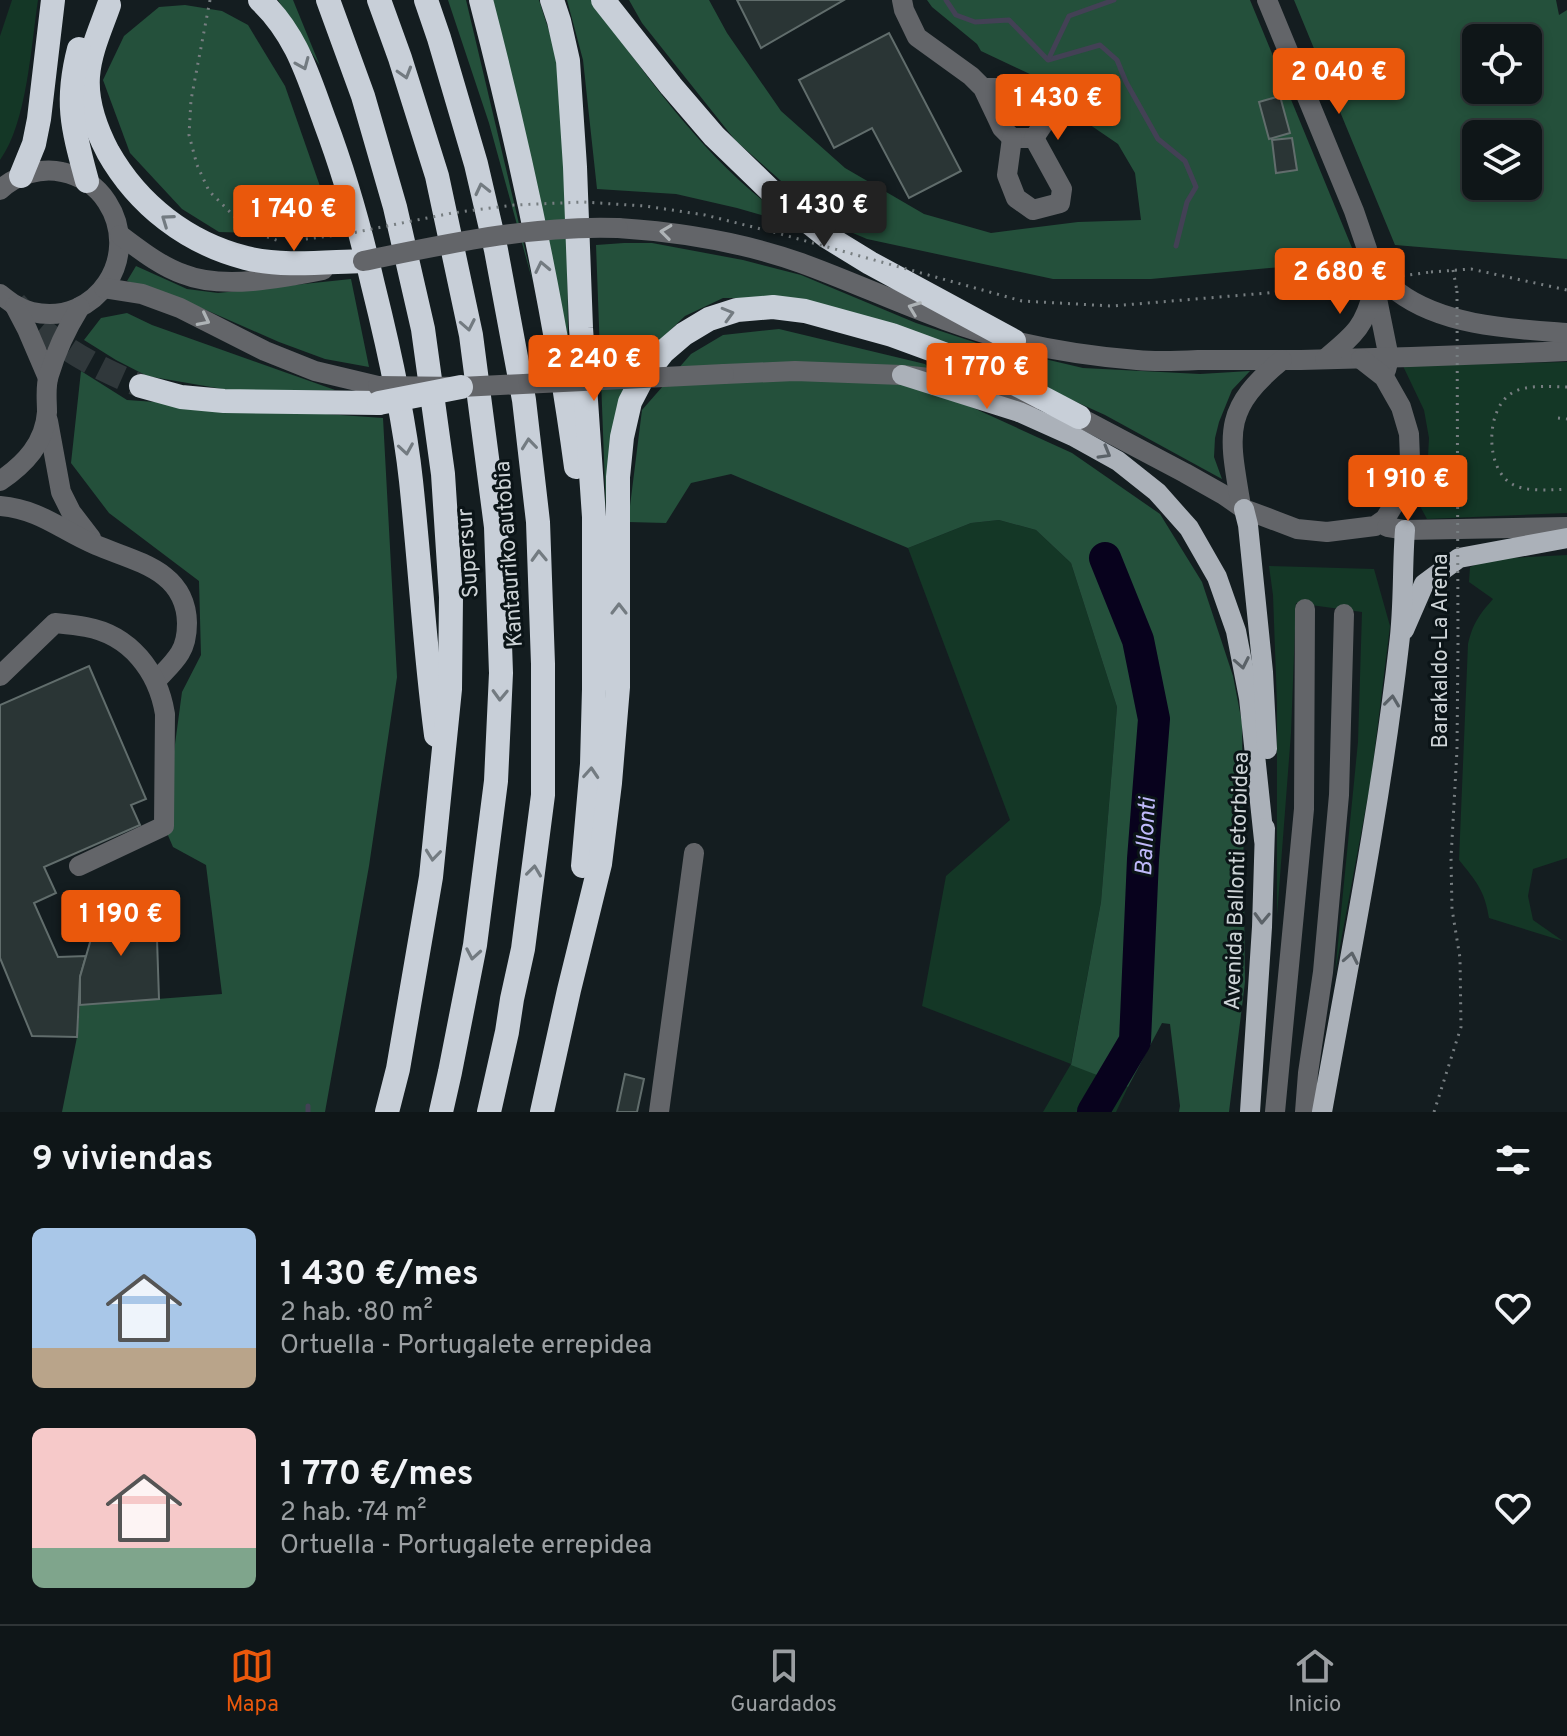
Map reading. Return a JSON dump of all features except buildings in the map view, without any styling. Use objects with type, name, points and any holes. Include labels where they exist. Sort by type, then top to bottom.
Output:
[{"type":"highway","points":[[21,176],[37,131],[53,0]]},
{"type":"highway","points":[[42,91],[69,0]]},
{"type":"highway","points":[[260,0],[276,15],[291,38],[332,141],[356,215],[392,361],[411,479],[426,655],[441,778]]},
{"type":"highway","points":[[328,0],[363,96],[395,207],[423,329],[443,474],[451,597],[450,689],[431,877],[398,1069],[387,1112]]},
{"type":"highway","name":"Supersur","points":[[379,0],[437,176],[471,335],[496,527],[501,673],[496,781],[475,945],[441,1112]]},
{"type":"highway","name":"Kantauriko autobia","points":[[426,0],[476,164],[496,250],[524,400],[538,522],[543,795],[523,949],[489,1112]]},
{"type":"highway","points":[[481,0],[514,132],[555,332],[571,430],[594,621]]},
{"type":"highway","points":[[552,0],[568,61],[594,517],[592,764],[569,990]]},
{"type":"highway","points":[[87,181],[70,108],[72,77],[81,40],[112,3]]},
{"type":"highway","points":[[112,3],[94,45],[88,76],[90,105],[100,136],[117,168],[135,191],[175,226],[214,248],[278,263],[353,262]]},
{"type":"highway","points":[[610,6],[714,136],[776,196],[848,250],[1014,341]]},
{"type":"highway","points":[[542,1112],[600,864],[618,687],[618,477],[630,402],[642,379],[663,352],[709,319],[737,310],[773,307],[805,311],[892,335],[1018,385],[1079,417]]},
{"type":"highway","points":[[141,386],[181,397],[224,401],[379,395],[461,387]]},
{"type":"main road","points":[[902,375],[1019,412],[1073,436],[1118,461],[1157,492],[1189,528],[1217,577],[1236,631],[1249,698],[1264,840]]},
{"type":"main road","name":"Avenida Ballonti etorbidea","points":[[1242,508],[1248,525],[1263,672],[1269,784],[1250,1112]]},
{"type":"main road","points":[[1322,1112],[1372,836],[1400,641],[1405,530]]},
{"type":"main road","points":[[1400,641],[1424,584],[1459,558],[1567,538]]},
{"type":"street","points":[[902,0],[917,37],[983,88],[1002,128],[1012,138],[1034,138]]},
{"type":"street","points":[[1267,0],[1367,249],[1386,368],[1409,434],[1405,530]]},
{"type":"street","points":[[983,88],[1019,88],[1030,94],[1044,123],[1034,138]]},
{"type":"street","points":[[1012,138],[1007,175],[1016,198],[1033,210],[1060,203],[1062,189],[1034,138]]},
{"type":"street","points":[[0,190],[21,176],[56,170],[87,181],[102,193],[115,214],[120,235],[114,273],[104,288],[80,307],[67,329],[48,378],[47,417],[61,492],[95,545]]},
{"type":"street","points":[[120,235],[182,274],[215,281],[280,279],[353,262],[523,231],[584,227],[661,231],[764,252],[940,318],[1014,341],[1079,355],[1141,361],[1361,359],[1386,368],[1567,351]]},
{"type":"street","points":[[1367,249],[1396,290],[1428,310],[1491,326],[1567,333]]},
{"type":"street","points":[[1325,359],[1356,332],[1368,313],[1375,285]]},
{"type":"street","points":[[104,288],[142,294],[180,308],[265,351],[379,395]]},
{"type":"street","points":[[8,300],[31,312],[46,314],[80,307]]},
{"type":"street","points":[[8,300],[27,329],[48,378]]},
{"type":"street","points":[[1242,508],[1233,460],[1233,426],[1240,405],[1250,390],[1282,360]]},
{"type":"street","points":[[461,387],[795,371],[902,375],[965,382],[1079,417],[1185,473],[1242,508],[1297,529],[1327,532],[1375,526],[1405,530],[1567,527]]},
{"type":"street","points":[[0,481],[30,456],[39,442],[47,417]]},
{"type":"street","points":[[1375,526],[1385,519],[1405,486]]},
{"type":"street","points":[[0,506],[40,514],[95,545],[145,564],[167,577],[180,594],[187,612],[187,633],[181,652],[156,681]]},
{"type":"street","points":[[1275,1112],[1304,809],[1305,609]]},
{"type":"street","points":[[1305,1112],[1323,972],[1339,795],[1344,614]]},
{"type":"street","points":[[0,676],[55,623],[88,627],[113,635],[147,665],[156,681],[165,714],[164,826],[79,866]]},
{"type":"street","points":[[659,1112],[694,853]]},
{"type":"path","points":[[210,0],[191,100],[189,135],[197,165],[209,191],[248,230],[281,242],[347,234],[452,213],[514,205],[583,202],[645,206],[705,215],[1022,301],[1112,306],[1267,293],[1471,269],[1567,290]]},
{"type":"path","name":"Barakaldo-La Arena","points":[[1434,1112],[1461,1027],[1460,958],[1452,909],[1451,858],[1457,750],[1458,643],[1457,291],[1453,270]]},
{"type":"path","points":[[1567,387],[1515,391],[1497,408],[1492,437],[1496,465],[1509,483],[1519,488],[1567,489]]},
{"type":"path","points":[[1558,418],[1567,419]]},
{"type":"green space","points":[[12,0],[38,0],[22,105],[9,144],[0,160],[0,36]]},
{"type":"green space","points":[[278,0],[293,0],[320,66]]},
{"type":"green space","points":[[448,0],[466,0],[533,283],[489,123]]},
{"type":"green space","points":[[493,0],[539,0],[559,62],[567,190],[568,338]]},
{"type":"green space","points":[[567,0],[591,0],[660,92],[710,151],[766,203],[797,225],[676,194],[597,189],[583,60]]},
{"type":"green space","points":[[629,0],[709,0],[727,33],[781,111],[845,168],[924,214],[991,233],[1078,222],[1141,220],[1135,173],[1118,144],[1061,105],[1051,84],[981,51],[927,0],[1250,0],[1357,260],[1151,279],[1053,279],[867,239],[827,222],[735,140],[642,23]]},
{"type":"green space","points":[[1294,0],[1556,0],[1559,15],[1567,10],[1567,259],[1395,245]]},
{"type":"green space","points":[[185,5],[222,11],[248,25],[285,86],[337,235],[219,232],[182,209],[130,153],[103,80],[124,36],[159,7]]},
{"type":"green space","points":[[652,243],[743,260],[801,275],[916,323],[977,343],[1083,368],[1200,374],[1250,371],[1232,390],[1219,422],[1214,457],[1222,479],[1105,415],[964,351],[780,300],[723,298],[685,316],[639,360],[616,420],[606,513],[596,245]]},
{"type":"green space","points":[[136,266],[187,289],[218,293],[351,279],[369,367],[325,359],[127,281]]},
{"type":"green space","points":[[127,313],[152,325],[335,390],[240,392],[147,376],[84,340],[101,318]]},
{"type":"green space","points":[[779,329],[925,364],[967,405],[1072,453],[1160,514],[1202,582],[1233,676],[1242,723],[1245,982],[1229,1112],[1179,1112],[1170,1024],[1162,1023],[1128,1087],[1071,1065],[1101,902],[1117,707],[1071,563],[1036,530],[999,520],[971,523],[908,548],[731,474],[691,483],[666,523],[628,522],[642,410],[691,354],[723,335]]},
{"type":"green space","points":[[1567,362],[1567,513],[1427,519],[1421,508],[1429,438],[1424,410],[1403,366]]},
{"type":"green space","points":[[81,371],[127,400],[383,418],[397,677],[369,866],[325,1112],[62,1112],[80,1005],[222,994],[206,865],[173,847],[164,826],[182,692],[201,655],[199,581],[109,513],[71,463]]},
{"type":"green space","points":[[999,520],[1036,530],[1071,563],[1117,707],[1101,902],[1071,1064],[922,1006],[946,876],[1010,820],[908,548],[971,523]]},
{"type":"green space","points":[[1567,555],[1567,858],[1533,869],[1528,896],[1533,920],[1563,941],[1489,918],[1479,887],[1459,860],[1468,644],[1477,620],[1493,599],[1469,582],[1470,567],[1491,559]]},
{"type":"green space","points":[[1269,566],[1374,569],[1390,626],[1371,780],[1335,973],[1358,742],[1362,612],[1296,603],[1291,733],[1277,916],[1277,704]]},
{"type":"green space","points":[[1071,1064],[1128,1087],[1116,1112],[1043,1112]]},
{"type":"waterway","name":"Ballonti","points":[[946,0],[956,15],[975,22],[1009,20],[1048,60],[1100,45],[1117,60],[1158,139],[1185,161],[1196,187],[1187,202],[1176,246]]},
{"type":"waterway","points":[[1049,58],[1069,16],[1114,0]]},
{"type":"waterway","name":"Ballonti","points":[[1093,1112],[1135,1041],[1143,859],[1154,719],[1138,640],[1105,558]]},
{"type":"waterway","points":[[308,1106],[308,1112]]},
{"type":"tunnel","points":[[15,303],[43,330],[73,352],[141,386]]}]
